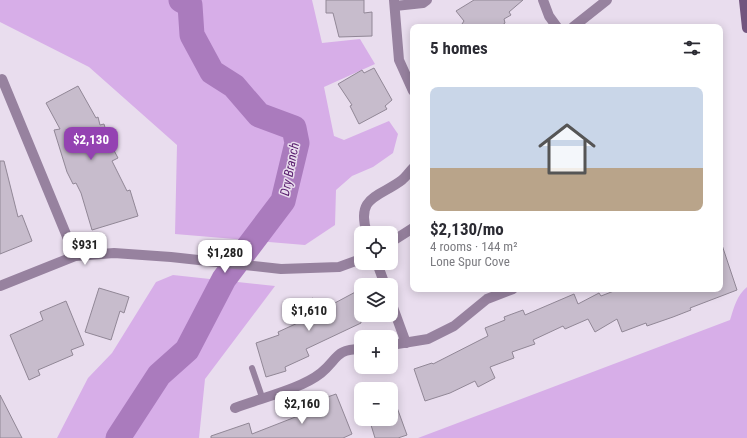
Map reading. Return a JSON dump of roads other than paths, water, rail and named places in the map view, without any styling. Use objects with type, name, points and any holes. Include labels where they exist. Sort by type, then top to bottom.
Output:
[{"type":"street","points":[[410,85],[398,60],[394,3],[423,3],[427,0]]},
{"type":"street","points":[[543,0],[549,16],[556,24]]},
{"type":"street","points":[[577,24],[607,0]]},
{"type":"street","points":[[744,0],[747,28]]},
{"type":"street","points":[[2,79],[75,256]]},
{"type":"street","points":[[366,226],[363,214],[367,204],[377,194],[402,180],[410,171]]},
{"type":"street","points":[[398,238],[410,230]]},
{"type":"street","points":[[0,286],[75,256],[114,253],[171,257],[282,269],[339,267],[354,262]]},
{"type":"street","points":[[398,344],[428,339],[454,326],[488,299],[506,292]]},
{"type":"street","points":[[398,321],[406,343]]},
{"type":"street","points":[[236,408],[262,397],[305,383],[321,372],[337,355],[347,349],[354,349]]},
{"type":"lane","points":[[252,368],[262,397]]},
{"type":"waterway","name":"Dry Branch","points":[[118,438],[159,375],[187,350],[224,279],[283,201],[297,143],[294,128],[259,115],[234,86],[212,72],[192,35],[190,5],[181,0]]}]
